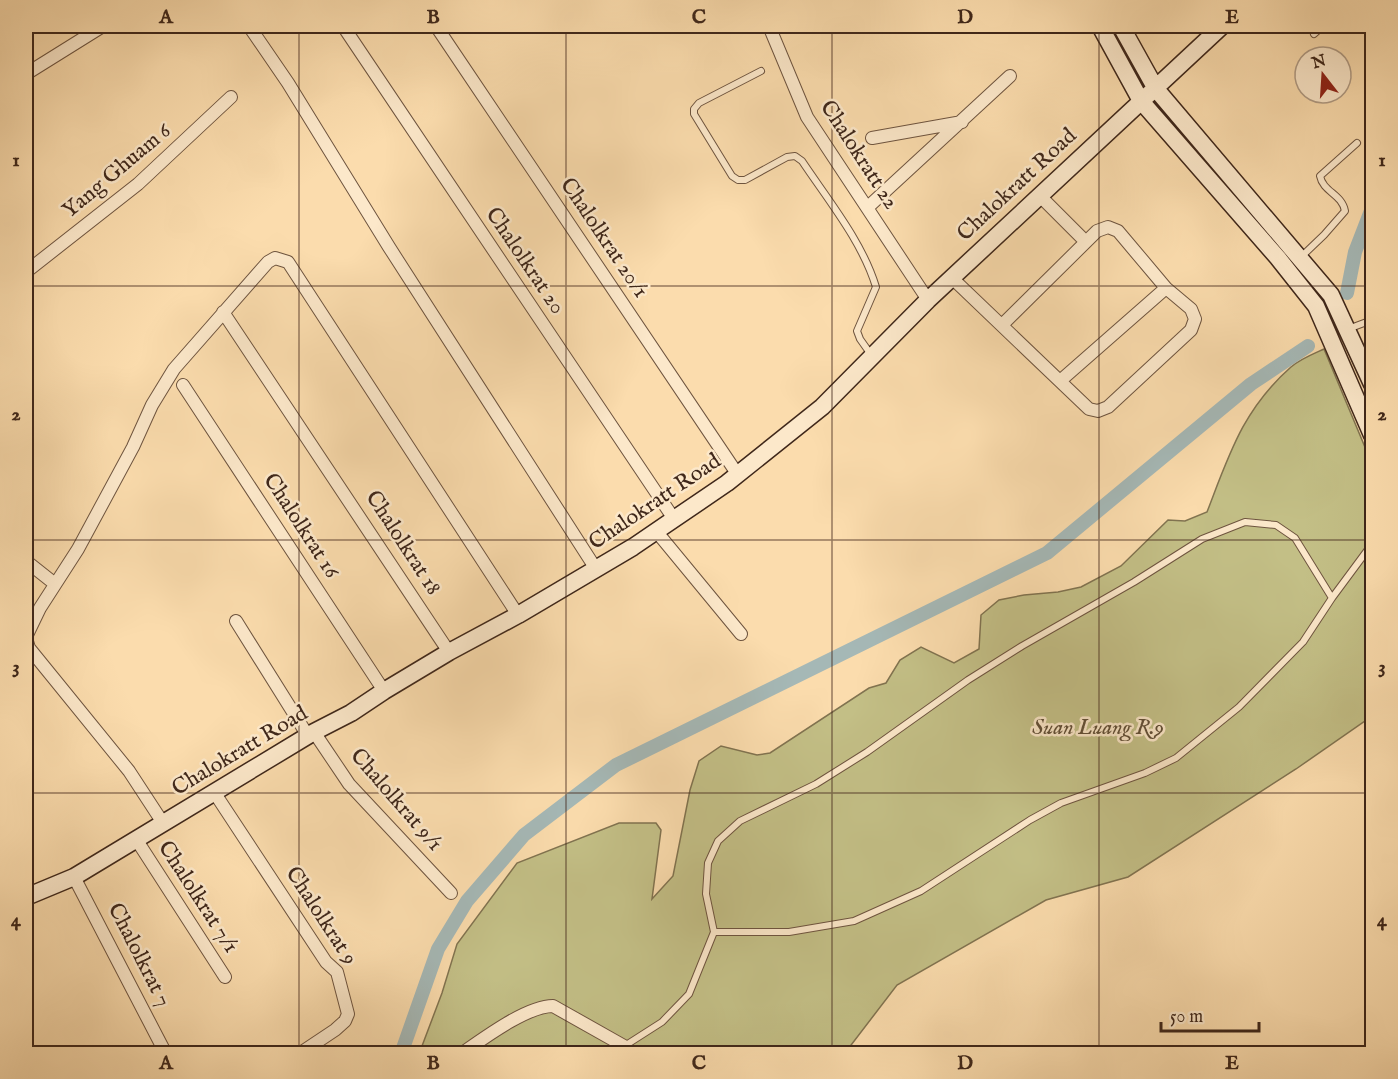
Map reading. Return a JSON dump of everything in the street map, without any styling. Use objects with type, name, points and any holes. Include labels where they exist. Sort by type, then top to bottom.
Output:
[{"type":"street","points":[[26,74],[90,29],[103,26]]},
{"type":"street","name":"Chalolkrat 20","points":[[343,26],[674,519]]},
{"type":"street","name":"Chalolkrat 20/1","points":[[436,26],[738,475]]},
{"type":"street","name":"Chalokratt 22","points":[[769,26],[805,113],[928,300]]},
{"type":"street","points":[[1100,26],[1141,101],[1278,258],[1316,306],[1372,435]]},
{"type":"street","points":[[1121,26],[1156,89],[1331,295],[1372,384]]},
{"type":"street","name":"Chalokratt Road","points":[[26,897],[74,877],[449,652],[633,548],[738,475],[822,407],[928,300],[1222,26]]},
{"type":"street","points":[[251,29],[596,569]]},
{"type":"street","points":[[868,207],[1010,76]]},
{"type":"street","name":"Yang Ghuam 6","points":[[26,272],[138,184],[231,97]]},
{"type":"street","points":[[872,138],[962,122]]},
{"type":"street","points":[[1039,195],[1086,242]]},
{"type":"street","points":[[952,278],[1089,409],[1098,411],[1107,407],[1191,330],[1195,315],[1166,288],[1119,231],[1108,228],[1097,231],[1002,325]]},
{"type":"street","points":[[163,823],[129,771],[35,655],[26,638],[28,627],[78,549],[174,369],[268,262],[275,258],[288,262],[518,615]]},
{"type":"street","points":[[1060,381],[1166,288]]},
{"type":"street","name":"Chalolkrat 18","points":[[223,312],[449,652]]},
{"type":"street","name":"Chalolkrat 16","points":[[183,385],[384,691]]},
{"type":"street","points":[[656,531],[741,634]]},
{"type":"street","points":[[26,561],[55,584]]},
{"type":"street","name":"Chalolkrat 9/1","points":[[236,621],[311,734],[349,784],[451,893]]},
{"type":"street","name":"Chalolkrat 9","points":[[214,792],[326,962],[336,972],[348,1014],[345,1021],[299,1053]]},
{"type":"street","name":"Chalolkrat 7/1","points":[[136,839],[225,977]]},
{"type":"street","name":"Chalolkrat 7","points":[[74,877],[166,1053]]},
{"type":"street","points":[[461,1053],[517,1018],[535,1008],[544,1006],[554,1006],[624,1046]]},
{"type":"lane","points":[[1314,34],[1323,26]]},
{"type":"lane","points":[[761,71],[699,103],[694,109],[694,114],[732,176],[738,180],[745,180],[787,157],[795,156],[802,161],[852,237],[873,274],[876,287],[857,331],[872,356]]},
{"type":"lane","points":[[1299,258],[1324,236],[1345,211],[1343,202],[1336,194],[1323,186],[1320,176],[1357,143]]},
{"type":"lane","points":[[1348,329],[1372,320]]},
{"type":"lane","points":[[612,1053],[662,1022],[689,994],[714,932],[706,894],[708,863],[718,841],[740,821],[816,784],[867,752],[968,680],[1203,539],[1245,522],[1276,525],[1295,538],[1332,598]]},
{"type":"lane","points":[[714,932],[789,932],[854,921],[921,891],[1030,820],[1061,803],[1146,773],[1176,758],[1239,707],[1302,642],[1372,544]]},
{"type":"green space","name":"Suan Luang R.9","points":[[1324,349],[1372,464],[1372,716],[1296,769],[1128,877],[1046,900],[897,985],[845,1053],[419,1054],[442,993],[457,944],[517,863],[619,823],[656,823],[661,830],[652,899],[673,876],[690,790],[699,761],[721,746],[757,755],[770,753],[869,688],[886,683],[900,660],[921,647],[954,663],[979,649],[981,615],[999,600],[1081,587],[1121,566],[1168,520],[1185,521],[1207,512],[1239,434],[1261,399],[1295,364]]},
{"type":"waterway","points":[[1347,293],[1355,252],[1372,208]]},
{"type":"waterway","points":[[401,1054],[438,949],[467,901],[524,835],[616,765],[1047,553],[1251,384],[1308,346]]}]
